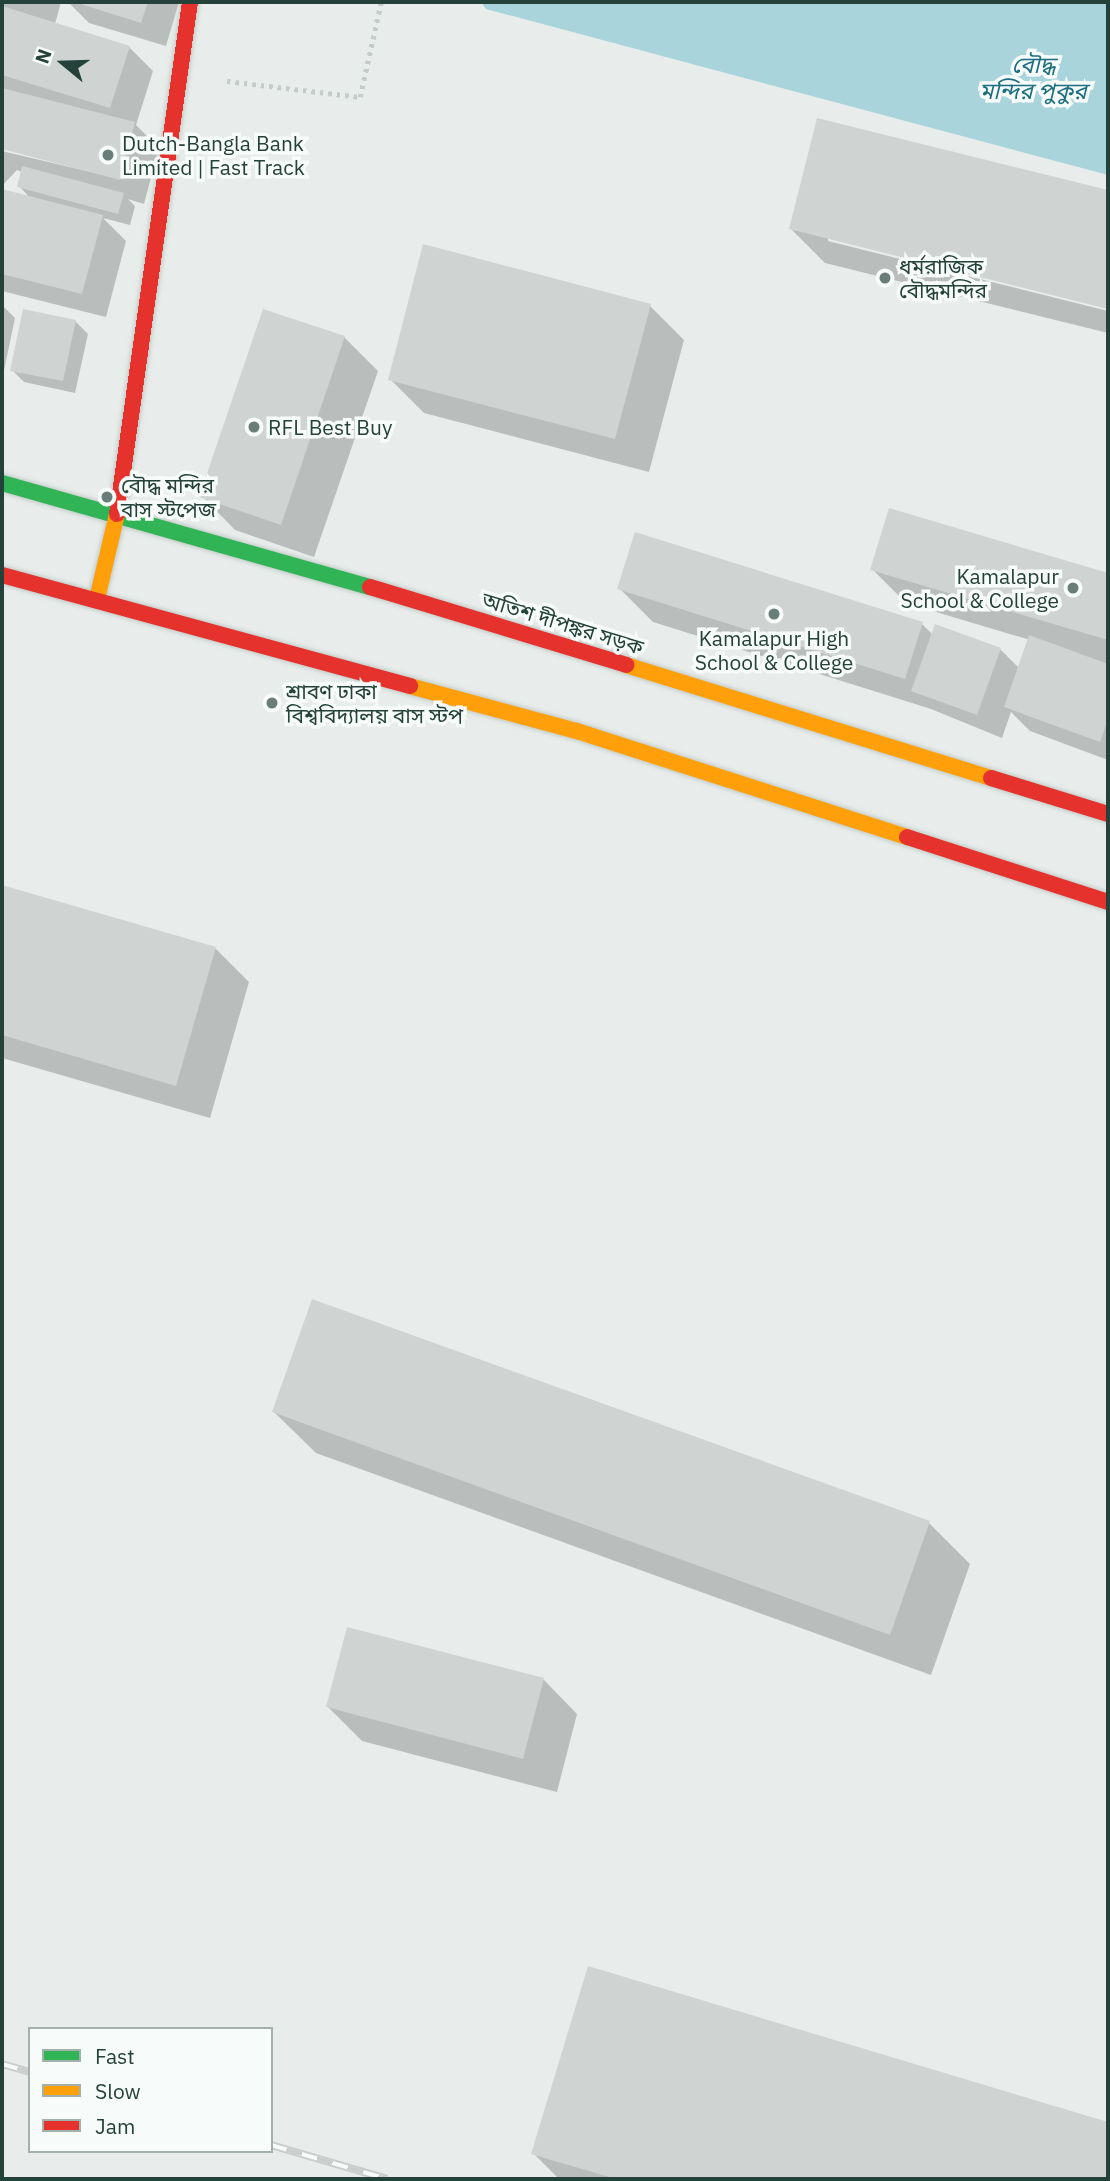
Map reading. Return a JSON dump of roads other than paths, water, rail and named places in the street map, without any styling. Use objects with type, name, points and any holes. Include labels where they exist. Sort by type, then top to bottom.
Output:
[{"type":"main road","points":[[97,599],[117,514],[190,2]]},
{"type":"main road","name":"অতিশ দীপঙ্কর সড়ক","points":[[2,483],[384,591],[1108,814]]},
{"type":"main road","points":[[2,575],[577,731],[1108,902]]},
{"type":"water","name":"বৌদ্ধ মন্দির পুকুর","points":[[481,2],[1108,2],[1108,175],[486,9]]},
{"type":"railway","points":[[2,2064],[28,2071]]},
{"type":"railway","points":[[273,2146],[387,2179]]},
{"type":"place","name":"Dutch-Bangla Bank Limited | Fast Track","points":[[108,155]]},
{"type":"place","name":"ধর্মরাজিক বৌদ্ধমন্দির","points":[[885,278]]},
{"type":"place","name":"RFL Best Buy","points":[[254,427]]},
{"type":"place","name":"বৌদ্ধ মন্দির বাস স্টপেজ","points":[[107,497]]},
{"type":"place","name":"Kamalapur School & College","points":[[1073,588]]},
{"type":"place","name":"Kamalapur High School & College","points":[[774,614]]},
{"type":"place","name":"শ্রাবণ ঢাকা বিশ্ববিদ্যালয় বাস স্টপ","points":[[272,703]]}]
